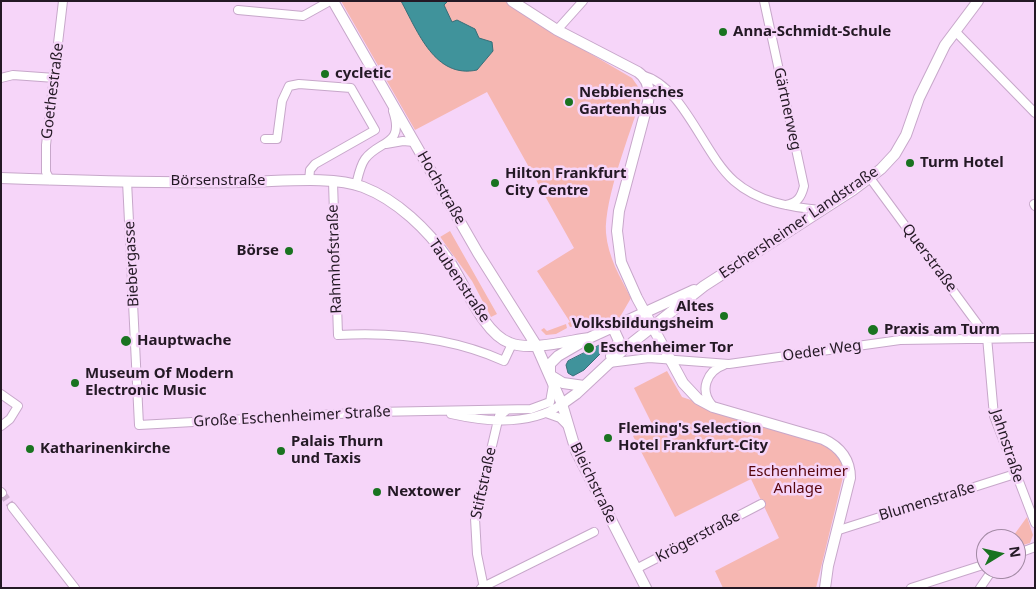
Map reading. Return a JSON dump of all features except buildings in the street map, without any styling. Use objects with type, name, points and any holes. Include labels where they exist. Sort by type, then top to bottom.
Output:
[{"type":"main road","name":"Hochstraße","points":[[331,1],[478,254],[536,345],[551,379]]},
{"type":"main road","points":[[512,1],[557,30],[642,75],[648,85],[648,102],[620,211],[616,236],[623,269],[670,360],[690,392],[698,400],[714,407],[823,439],[840,449],[848,465],[850,478],[839,530],[828,566],[825,588]]},
{"type":"main road","name":"Eschersheimer Landstraße","points":[[652,326],[704,286],[870,178],[895,154],[906,135],[933,66],[954,31],[978,1]]},
{"type":"main road","name":"Börsenstraße","points":[[1,178],[333,182]]},
{"type":"main road","name":"Taubenstraße","points":[[333,182],[356,185],[387,200],[430,235],[450,261],[486,322],[496,334],[512,344]]},
{"type":"main road","name":"Eschersheimer Landstraße","points":[[645,313],[667,301],[704,286]]},
{"type":"main road","points":[[645,313],[589,338],[554,360],[550,364],[551,379],[584,386],[652,326]]},
{"type":"main road","points":[[607,364],[619,341],[613,328]]},
{"type":"main road","points":[[512,344],[523,346],[536,345],[589,338]]},
{"type":"main road","name":"Bleichstraße","points":[[551,379],[562,404],[576,451],[646,588]]},
{"type":"main road","name":"Große Eschenheimer Straße","points":[[562,404],[584,386]]},
{"type":"street","name":"Goethestraße","points":[[50,180],[46,172],[46,146],[63,1]]},
{"type":"street","points":[[238,10],[303,16],[331,1]]},
{"type":"street","points":[[557,30],[583,1]]},
{"type":"street","name":"Gärtnerweg","points":[[764,1],[804,186],[799,199],[794,203],[784,205]]},
{"type":"street","points":[[954,31],[1035,113]]},
{"type":"street","points":[[1,78],[13,75],[55,78]]},
{"type":"street","points":[[642,75],[660,85],[674,98],[722,170],[735,182],[758,197],[784,205],[820,210]]},
{"type":"street","points":[[265,139],[277,139],[282,101],[289,86],[299,84],[351,88],[375,130],[315,164],[310,170],[309,182]]},
{"type":"street","points":[[356,185],[365,159],[394,136],[396,127],[392,104]]},
{"type":"street","points":[[386,144],[403,141],[414,142]]},
{"type":"street","name":"Querstraße","points":[[870,178],[987,337]]},
{"type":"street","name":"Biebergasse","points":[[127,181],[139,425]]},
{"type":"street","name":"Rahmhofstraße","points":[[333,182],[338,335],[405,336],[436,340],[473,349],[504,361],[512,344]]},
{"type":"street","name":"Oeder Weg","points":[[670,360],[729,364],[900,340],[987,337],[1035,338]]},
{"type":"street","name":"Jahnstraße","points":[[987,337],[994,416],[1035,523]]},
{"type":"street","points":[[607,364],[641,358],[670,360]]},
{"type":"street","name":"Oeder Weg","points":[[714,407],[707,398],[706,382],[716,370],[729,364]]},
{"type":"street","name":"Große Eschenheimer Straße","points":[[139,425],[366,412],[531,409],[547,404],[552,398],[551,379]]},
{"type":"street","points":[[1,394],[18,406],[10,419],[1,426]]},
{"type":"street","name":"Große Eschenheimer Straße","points":[[445,412],[498,421],[527,419],[562,404]]},
{"type":"street","name":"Stiftstraße","points":[[483,587],[477,554],[475,518],[499,416],[507,410]]},
{"type":"street","points":[[544,413],[560,418],[567,425]]},
{"type":"street","name":"Blumenstraße","points":[[839,530],[1015,474]]},
{"type":"street","name":"Krögerstraße","points":[[636,569],[761,504]]},
{"type":"street","points":[[12,507],[75,588]]},
{"type":"street","points":[[483,587],[594,532]]},
{"type":"street","points":[[911,588],[976,567]]},
{"type":"green space","points":[[341,1],[508,1],[555,33],[632,78],[639,88],[641,99],[613,185],[606,219],[609,250],[615,267],[631,298],[620,317],[570,327],[568,323],[570,322],[537,271],[574,248],[487,92],[415,130]]},
{"type":"green space","points":[[450,231],[497,314],[491,317],[472,281],[440,237]]},
{"type":"green space","points":[[566,324],[567,328],[556,334],[546,335],[541,330],[544,328],[547,331]]},
{"type":"green space","name":"Eschenheimer Anlage","points":[[667,371],[682,397],[832,448],[841,458],[844,473],[816,588],[723,588],[715,571],[779,538],[751,479],[675,517],[633,436],[652,424],[634,388]]},
{"type":"green space","points":[[1027,517],[1033,535],[1030,543],[1026,544],[1026,529],[1018,529]]},
{"type":"shaded area","points":[[401,1],[448,1],[444,5],[452,22],[457,20],[475,29],[479,38],[492,42],[493,51],[477,70],[462,71],[450,67],[439,60],[421,39]]},
{"type":"shaded area","points":[[608,341],[610,344],[584,370],[573,376],[568,373],[566,365],[568,361]]},
{"type":"tunnel","points":[[2,493],[12,507]]},
{"type":"place","name":"Anna-Schmidt-Schule","points":[[723,32]]},
{"type":"place","name":"cycletic","points":[[325,74]]},
{"type":"place","name":"Nebbiensches Gartenhaus","points":[[569,102]]},
{"type":"place","name":"Turm Hotel","points":[[910,163]]},
{"type":"place","name":"Hilton Frankfurt City Centre","points":[[495,183]]},
{"type":"place","name":"Börse","points":[[289,251]]},
{"type":"place","name":"Altes Volksbildungsheim","points":[[724,316]]},
{"type":"place","name":"Praxis am Turm","points":[[873,330]]},
{"type":"place","name":"Hauptwache","points":[[126,341]]},
{"type":"place","name":"Eschenheimer Tor","points":[[589,348]]},
{"type":"place","name":"Museum Of Modern Electronic Music","points":[[75,383]]},
{"type":"place","name":"Fleming's Selection Hotel Frankfurt-City","points":[[608,438]]},
{"type":"place","name":"Katharinenkirche","points":[[30,449]]},
{"type":"place","name":"Palais Thurn und Taxis","points":[[281,451]]},
{"type":"place","name":"Nextower","points":[[377,492]]}]
